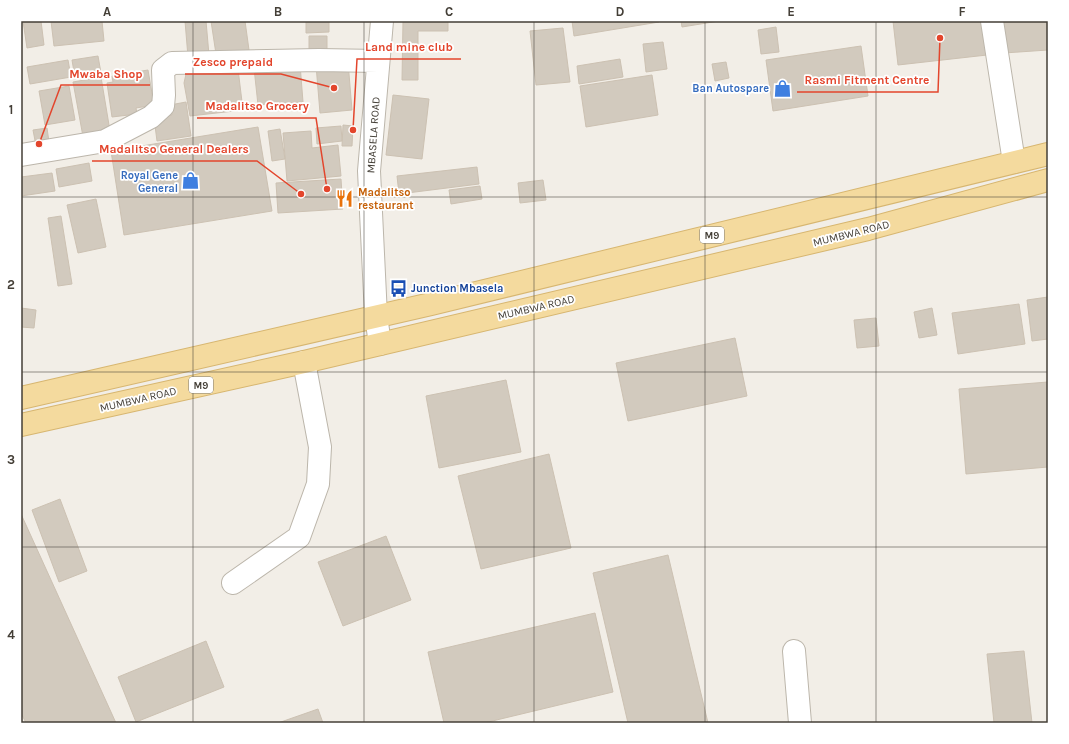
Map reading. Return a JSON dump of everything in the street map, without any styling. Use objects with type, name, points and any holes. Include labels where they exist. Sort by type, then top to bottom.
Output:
[{"type":"main road","name":"M9","points":[[21,398],[376,316],[1048,154]]},
{"type":"main road","name":"MUMBWA ROAD","points":[[21,425],[304,362],[868,229],[1048,180]]},
{"type":"street","name":"MBASELA ROAD","points":[[380,344],[376,316],[369,171],[382,21]]},
{"type":"street","points":[[992,21],[1014,162]]},
{"type":"street","points":[[21,155],[105,140],[151,117],[163,106],[163,70],[172,63],[319,60],[378,61]]},
{"type":"street","points":[[233,583],[299,537],[318,484],[320,447],[304,362]]},
{"type":"street","points":[[794,651],[800,723]]},
{"type":"building","points":[[23,21],[41,21],[44,45],[27,48]]},
{"type":"building","points":[[51,21],[102,21],[104,41],[54,46]]},
{"type":"building","points":[[185,21],[206,21],[209,55],[188,57]]},
{"type":"building","points":[[211,21],[245,21],[249,50],[216,54]]},
{"type":"building","points":[[306,21],[329,21],[329,32],[306,33]]},
{"type":"building","points":[[403,21],[448,21],[448,31],[418,31],[418,80],[402,80]]},
{"type":"building","points":[[572,21],[659,21],[659,22],[574,36]]},
{"type":"building","points":[[681,21],[719,21],[682,27]]},
{"type":"building","points":[[893,21],[983,21],[987,55],[898,65]]},
{"type":"building","points":[[1002,21],[1048,21],[1048,50],[1004,53]]},
{"type":"building","points":[[776,27],[779,52],[761,54],[758,30]]},
{"type":"building","points":[[563,28],[570,82],[536,85],[530,31]]},
{"type":"building","points":[[309,36],[327,36],[327,49],[309,49]]},
{"type":"building","points":[[663,42],[667,69],[646,72],[643,44]]},
{"type":"building","points":[[861,46],[868,96],[773,111],[766,60]]},
{"type":"building","points":[[98,56],[101,73],[75,78],[72,60]]},
{"type":"building","points":[[620,59],[623,77],[579,84],[577,66]]},
{"type":"building","points":[[68,60],[71,77],[30,84],[27,67]]},
{"type":"building","points":[[348,62],[352,110],[320,113],[316,65]]},
{"type":"building","points":[[726,62],[729,78],[715,81],[712,64]]},
{"type":"building","points":[[300,64],[303,102],[258,105],[254,68]]},
{"type":"building","points":[[238,69],[243,110],[190,116],[184,83],[186,74]]},
{"type":"building","points":[[148,70],[154,105],[136,108],[137,114],[112,117],[107,83],[113,82],[112,76]]},
{"type":"building","points":[[652,75],[658,115],[586,127],[580,86]]},
{"type":"building","points":[[101,77],[111,137],[84,142],[73,82]]},
{"type":"building","points":[[69,86],[75,120],[45,125],[39,91]]},
{"type":"building","points":[[393,95],[429,99],[422,159],[386,155]]},
{"type":"building","points":[[186,102],[191,136],[157,141],[154,118],[172,115],[170,105]]},
{"type":"building","points":[[343,125],[353,126],[352,146],[342,146]]},
{"type":"building","points":[[341,126],[342,141],[317,144],[316,128]]},
{"type":"building","name":"Royal Gene General","points":[[258,127],[272,211],[124,235],[111,151]]},
{"type":"building","points":[[47,128],[50,149],[37,151],[33,130]]},
{"type":"building","points":[[280,129],[285,159],[272,161],[268,131]]},
{"type":"building","points":[[311,131],[312,148],[338,145],[341,176],[287,181],[283,133]]},
{"type":"building","points":[[89,163],[92,181],[59,187],[56,169]]},
{"type":"building","points":[[477,167],[479,184],[399,194],[397,176]]},
{"type":"building","points":[[52,173],[55,191],[21,196],[21,177]]},
{"type":"building","points":[[341,179],[343,209],[278,213],[276,183]]},
{"type":"building","points":[[543,180],[546,200],[520,203],[518,183]]},
{"type":"building","points":[[480,186],[482,199],[451,204],[449,190]]},
{"type":"building","points":[[96,199],[106,247],[78,253],[67,205]]},
{"type":"building","points":[[61,216],[72,284],[58,286],[48,218]]},
{"type":"building","points":[[1048,297],[1048,339],[1032,341],[1027,300]]},
{"type":"building","points":[[1019,304],[1025,344],[958,354],[952,313]]},
{"type":"building","points":[[21,308],[36,310],[34,328],[21,327]]},
{"type":"building","points":[[932,308],[937,335],[919,338],[914,312]]},
{"type":"building","points":[[876,318],[879,346],[857,348],[854,320]]},
{"type":"building","points":[[735,338],[747,396],[628,421],[616,363]]},
{"type":"building","points":[[506,380],[521,452],[439,468],[426,396]]},
{"type":"building","points":[[1048,382],[1048,467],[966,474],[959,389]]},
{"type":"building","points":[[549,454],[571,548],[481,569],[458,476]]},
{"type":"building","points":[[60,499],[87,571],[59,582],[32,510]]},
{"type":"building","points":[[21,514],[116,723],[26,723],[21,713]]},
{"type":"building","points":[[386,536],[411,600],[343,626],[318,562]]},
{"type":"building","points":[[668,555],[708,723],[628,723],[593,573]]},
{"type":"building","points":[[595,613],[613,692],[484,723],[444,723],[428,652]]},
{"type":"building","points":[[206,641],[224,687],[136,722],[118,677]]},
{"type":"building","points":[[1024,651],[1032,723],[994,723],[987,654]]},
{"type":"building","points":[[318,709],[323,723],[278,723]]},
{"type":"place","name":"Rasmi Fitment Centre","points":[[940,38]]},
{"type":"place","name":"Zesco prepaid","points":[[334,88]]},
{"type":"place","name":"Ban Autospare","points":[[782,88]]},
{"type":"place","name":"Land mine club","points":[[353,130]]},
{"type":"place","name":"Mwaba Shop","points":[[39,144]]},
{"type":"place","name":"Royal Gene General","points":[[191,181]]},
{"type":"place","name":"Madalitso Grocery","points":[[327,189]]},
{"type":"place","name":"Madalitso General Dealers","points":[[301,194]]},
{"type":"place","name":"Madalitso restaurant","points":[[345,198]]},
{"type":"place","name":"Junction Mbasela","points":[[398,288]]}]
